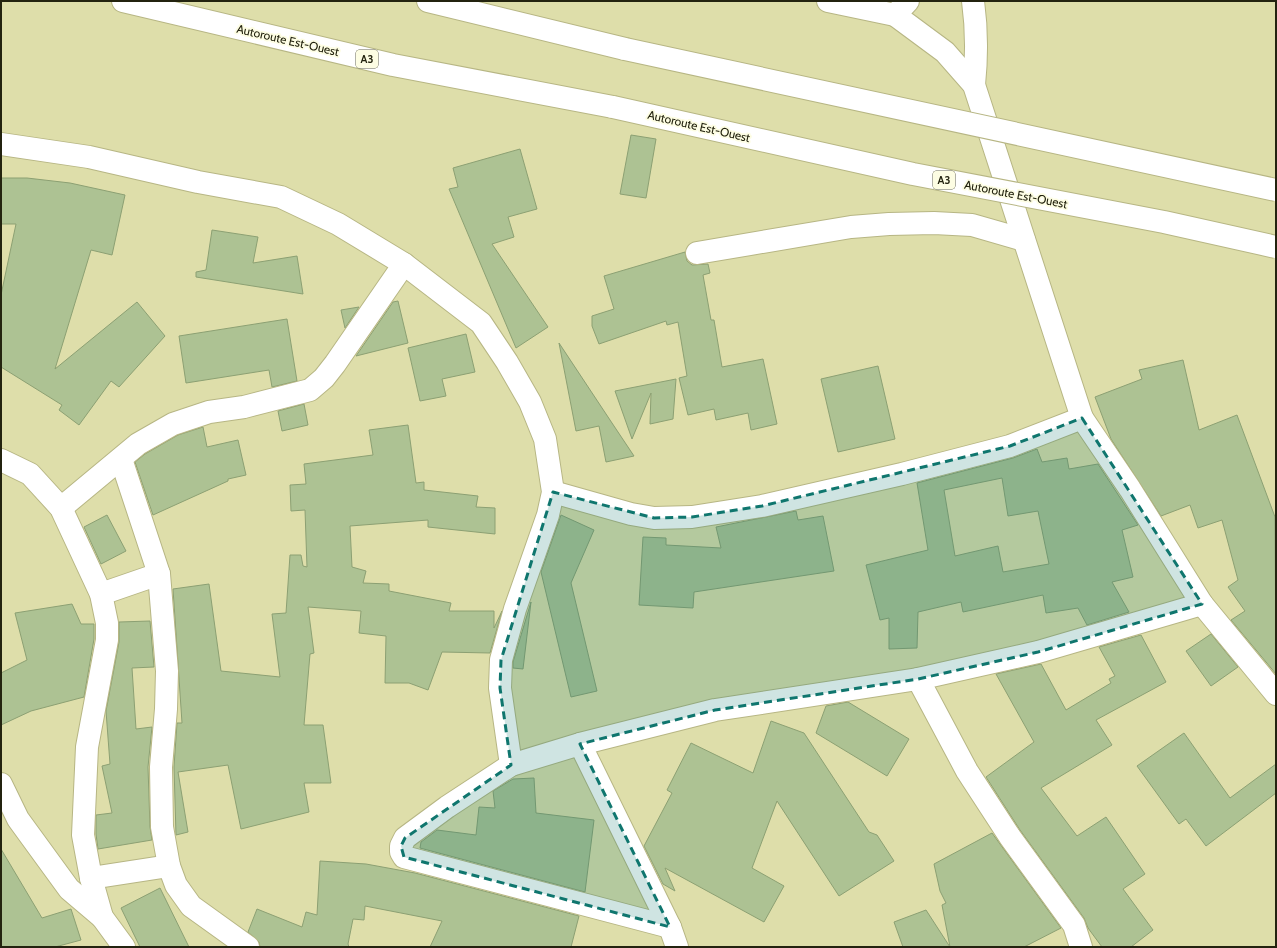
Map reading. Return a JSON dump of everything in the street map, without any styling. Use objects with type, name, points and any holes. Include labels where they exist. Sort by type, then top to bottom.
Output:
[{"type":"main road","name":"Autoroute Est-Ouest","points":[[123,1],[393,65],[613,107],[913,174],[1164,222],[1276,247]]},
{"type":"main road","points":[[428,1],[625,49],[1276,190]]},
{"type":"main road","points":[[828,1],[901,8],[945,52],[974,85]]},
{"type":"main road","points":[[973,1],[977,51],[974,85],[1082,418],[1130,489],[1202,604],[1276,694]]},
{"type":"main road","points":[[1,144],[89,157],[198,182],[281,197],[338,224],[404,264],[480,323],[507,362],[530,402],[545,439],[554,492],[548,514],[515,609],[501,660],[500,688],[511,765]]},
{"type":"main road","points":[[697,253],[851,227],[889,224],[934,223],[972,225],[1024,240]]},
{"type":"main road","points":[[61,508],[138,444],[173,424],[209,412],[244,407],[310,390],[324,378],[335,364],[404,264]]},
{"type":"main road","points":[[554,492],[632,514],[654,518],[692,517],[762,506],[902,474],[1010,446],[1082,418]]},
{"type":"main road","points":[[121,458],[159,574],[167,671],[166,709],[161,767],[162,827],[168,866],[176,885],[191,906],[248,947]]},
{"type":"main road","points":[[1,460],[30,474],[61,508],[101,594],[107,623],[107,640],[87,747],[82,835],[91,878],[102,917]]},
{"type":"main road","points":[[101,594],[159,574]]},
{"type":"main road","points":[[670,927],[404,857],[401,852],[401,846],[405,838],[447,807],[511,765],[580,744],[715,710],[918,679],[1038,652],[1202,604]]},
{"type":"main road","points":[[918,679],[967,771],[1010,837],[1074,926],[1082,947]]},
{"type":"main road","points":[[580,744],[670,927],[677,947]]},
{"type":"main road","points":[[1,784],[18,819],[69,889],[102,917],[124,947]]},
{"type":"main road","points":[[91,878],[168,866]]},
{"type":"highlighted area","points":[[1082,418],[1202,604],[1038,652],[918,679],[715,710],[580,744],[670,927],[404,857],[401,846],[405,838],[511,765],[500,688],[501,660],[553,492],[654,518],[692,517],[762,506],[1010,446]]},
{"type":"building","points":[[631,135],[656,139],[646,198],[620,194]]},
{"type":"building","points":[[520,149],[537,209],[508,217],[514,237],[492,244],[548,327],[516,348],[449,189],[458,187],[453,168]]},
{"type":"building","points":[[1,178],[27,178],[70,183],[125,195],[112,255],[91,250],[55,369],[137,302],[165,336],[119,387],[111,381],[79,425],[59,410],[62,405],[1,367],[1,295],[16,224],[1,224]]},
{"type":"building","points":[[212,230],[258,237],[253,263],[297,256],[303,294],[196,277],[196,272],[206,270]]},
{"type":"building","points":[[685,252],[687,261],[692,265],[708,264],[710,273],[703,275],[711,320],[714,320],[722,367],[763,359],[777,424],[751,430],[748,413],[716,420],[714,409],[688,415],[679,378],[687,376],[678,322],[667,325],[666,321],[599,344],[592,326],[592,316],[614,309],[604,276]]},
{"type":"building","points":[[398,301],[408,343],[356,356],[393,302]]},
{"type":"building","points":[[359,307],[345,328],[341,310]]},
{"type":"building","points":[[287,319],[297,381],[272,387],[269,370],[186,383],[179,336]]},
{"type":"building","points":[[466,334],[475,372],[442,379],[446,396],[420,401],[408,348]]},
{"type":"building","points":[[559,343],[634,456],[606,462],[599,426],[576,431]]},
{"type":"building","points":[[1183,360],[1199,430],[1237,415],[1275,517],[1276,674],[1231,620],[1245,611],[1228,587],[1238,580],[1222,520],[1198,528],[1190,505],[1161,516],[1111,439],[1095,397],[1142,379],[1139,370]]},
{"type":"building","points":[[878,366],[895,439],[838,452],[821,379]]},
{"type":"building","points":[[676,379],[673,419],[650,424],[651,393],[632,439],[615,391]]},
{"type":"building","points":[[304,404],[308,425],[282,431],[278,411]]},
{"type":"building","points":[[408,425],[416,483],[424,482],[424,490],[478,496],[476,507],[495,508],[495,534],[428,527],[428,520],[350,526],[352,567],[366,571],[363,583],[389,584],[389,591],[451,603],[449,611],[494,611],[494,628],[502,611],[490,653],[442,652],[428,690],[409,683],[385,683],[386,636],[359,633],[361,611],[308,607],[314,653],[310,654],[304,725],[323,725],[331,783],[304,783],[309,812],[241,829],[228,765],[178,772],[188,832],[176,835],[174,767],[177,723],[182,723],[173,589],[209,584],[221,671],[280,677],[272,614],[286,613],[290,555],[301,555],[303,566],[307,567],[305,510],[291,511],[290,485],[306,484],[304,464],[373,455],[369,430]]},
{"type":"building","points":[[203,427],[207,447],[238,440],[246,475],[228,479],[228,481],[153,515],[135,462],[145,454],[178,435]]},
{"type":"building","points":[[1037,449],[1042,462],[1067,458],[1069,469],[1098,464],[1138,525],[1122,530],[1133,577],[1112,582],[1129,612],[1087,625],[1078,608],[1046,613],[1043,595],[963,612],[961,602],[918,612],[917,648],[889,649],[889,618],[880,620],[866,565],[928,550],[917,483],[1013,458]],"holes":[[[1002,478],[1008,516],[1038,511],[1049,564],[1003,572],[998,546],[955,556],[944,490]]]},
{"type":"building","points":[[796,511],[798,520],[823,516],[834,571],[694,592],[693,608],[639,605],[643,537],[666,538],[666,545],[721,548],[716,527]]},
{"type":"building","points":[[107,515],[126,551],[101,564],[84,527]]},
{"type":"building","points":[[561,515],[594,530],[571,583],[597,691],[571,697],[541,572]]},
{"type":"building","points":[[531,602],[523,669],[513,668],[513,662]]},
{"type":"building","points":[[72,604],[81,624],[94,624],[94,639],[84,697],[31,711],[1,725],[1,673],[27,660],[15,613]]},
{"type":"building","points":[[150,621],[154,667],[132,668],[136,729],[152,727],[148,767],[150,827],[152,840],[98,849],[96,815],[112,813],[102,766],[110,764],[106,711],[119,642],[119,622]]},
{"type":"building","points":[[1211,634],[1238,667],[1211,686],[1186,651]]},
{"type":"building","points":[[1141,635],[1166,682],[1096,720],[1112,745],[1041,788],[1077,836],[1106,817],[1145,874],[1123,889],[1153,930],[1131,947],[1102,947],[1088,928],[1084,918],[1020,830],[986,777],[1034,742],[996,674],[1041,664],[1066,710],[1111,683],[1109,679],[1115,676],[1099,647]]},
{"type":"building","points":[[848,702],[909,739],[887,776],[816,733],[826,706]]},
{"type":"building","points":[[771,721],[804,733],[869,832],[877,835],[894,861],[839,896],[777,801],[752,868],[784,886],[764,922],[665,868],[675,891],[663,884],[644,846],[672,793],[667,790],[691,743],[753,773]]},
{"type":"building","points":[[1184,733],[1230,798],[1276,764],[1276,793],[1206,846],[1186,819],[1179,824],[1137,766]]},
{"type":"building","points":[[534,778],[536,813],[594,820],[585,892],[420,848],[421,842],[437,830],[476,835],[479,807],[495,808],[493,791],[513,779]]},
{"type":"building","points":[[992,833],[1061,928],[1024,947],[950,947],[942,905],[946,903],[940,891],[934,864]]},
{"type":"building","points":[[1,849],[42,918],[71,909],[81,940],[55,947],[1,947]]},
{"type":"building","points":[[320,861],[366,864],[415,873],[579,916],[571,947],[430,947],[442,921],[365,906],[364,920],[353,919],[348,944],[349,947],[260,947],[259,942],[248,932],[257,909],[302,927],[306,912],[317,915]]},
{"type":"building","points":[[160,888],[189,947],[140,947],[121,908]]},
{"type":"building","points":[[926,910],[950,947],[903,947],[894,922]]}]
